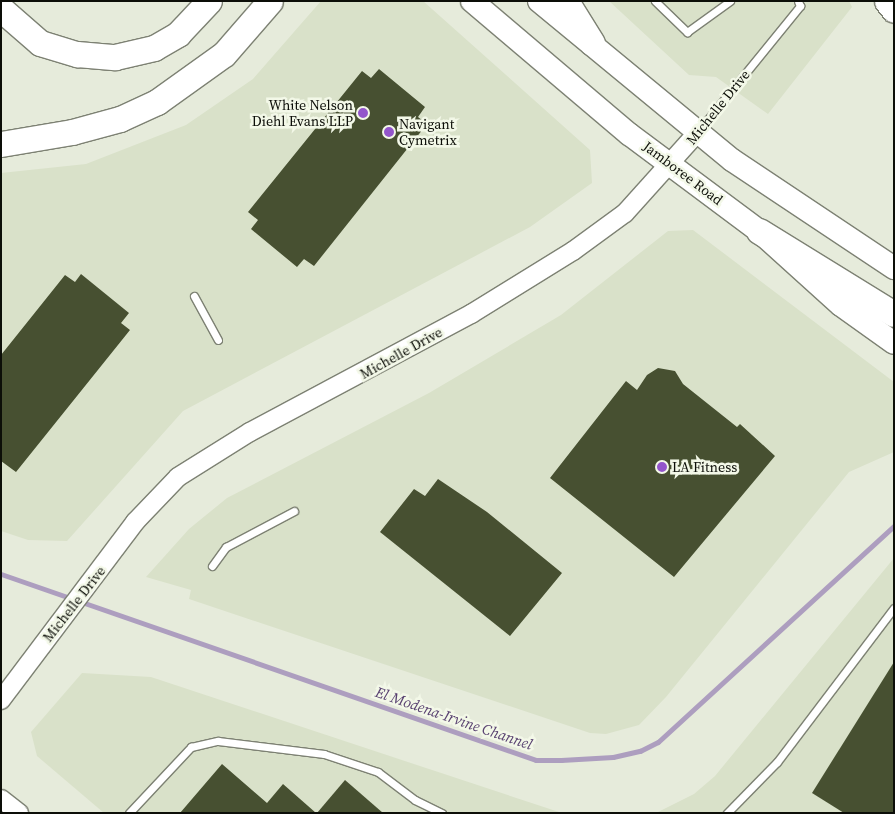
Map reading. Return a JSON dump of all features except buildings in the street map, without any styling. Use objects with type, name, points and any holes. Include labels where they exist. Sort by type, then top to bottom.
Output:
[{"type":"highway","points":[[1,9],[40,43],[76,54],[115,57],[154,48],[178,34],[209,1]]},
{"type":"highway","points":[[1,144],[72,132],[120,119],[157,102],[224,54],[270,1]]},
{"type":"highway","name":"Jamboree Road","points":[[472,1],[629,134],[673,164],[759,230],[841,305],[894,343]]},
{"type":"highway","points":[[539,1],[732,160],[894,268]]},
{"type":"highway","points":[[566,1],[592,43]]},
{"type":"highway","points":[[888,1],[894,10]]},
{"type":"highway","points":[[759,230],[894,314]]},
{"type":"street","name":"Michelle Drive","points":[[1,700],[59,623],[94,581],[135,522],[178,477],[250,432],[367,372],[538,273],[625,213],[673,164],[698,132]]},
{"type":"street","points":[[1,799],[19,813]]},
{"type":"lane","points":[[655,1],[687,32],[730,1]]},
{"type":"lane","name":"Michelle Drive","points":[[698,132],[800,6],[798,1]]},
{"type":"lane","points":[[194,296],[218,340]]},
{"type":"lane","points":[[212,566],[226,547],[294,511]]},
{"type":"lane","points":[[727,813],[777,762],[894,608]]},
{"type":"lane","points":[[129,813],[191,747],[218,741],[324,754],[378,772],[415,800],[442,813]]},
{"type":"shaded area","points":[[321,1],[423,1],[590,150],[592,183],[530,227],[183,411],[67,541],[28,540],[1,531],[1,173],[86,164],[186,125],[253,79]]},
{"type":"shaded area","points":[[609,1],[849,1],[852,7],[768,114],[716,77],[689,75]]},
{"type":"shaded area","points":[[693,230],[894,382],[894,452],[849,472],[666,697],[639,725],[606,734],[590,733],[189,599],[191,590],[146,577],[189,529],[227,498],[429,393],[561,315],[668,231]]},
{"type":"shaded area","points":[[894,558],[894,813],[656,813],[694,794],[715,776]]},
{"type":"shaded area","points":[[82,673],[151,677],[562,813],[104,813],[37,756],[31,732]]},
{"type":"waterway","name":"El Modena-Irvine Channel","points":[[1,574],[536,760],[561,760],[613,757],[640,751],[658,742],[894,526]]},
{"type":"place","name":"White Nelson Diehl Evans LLP","points":[[363,113]]},
{"type":"place","name":"Navigant Cymetrix","points":[[389,132]]},
{"type":"place","name":"LA Fitness","points":[[662,467]]}]
